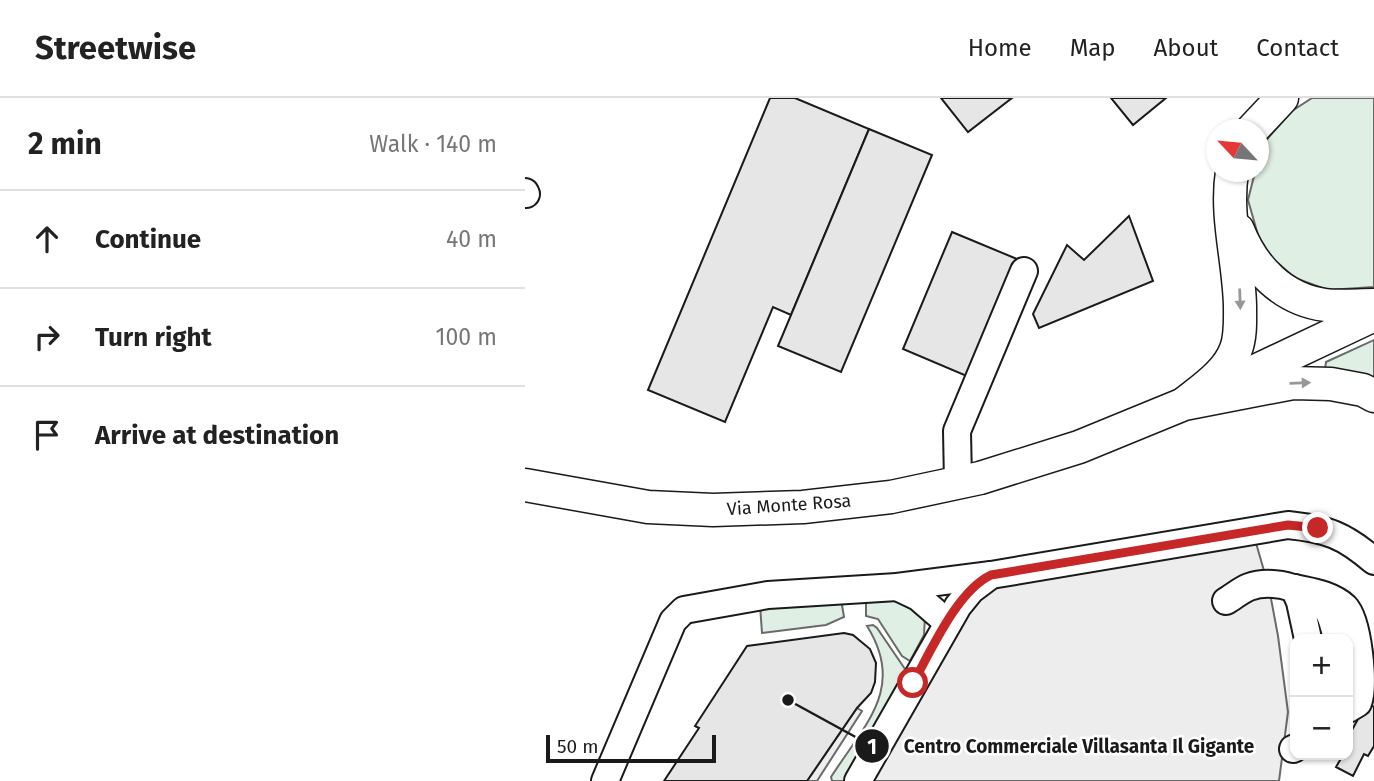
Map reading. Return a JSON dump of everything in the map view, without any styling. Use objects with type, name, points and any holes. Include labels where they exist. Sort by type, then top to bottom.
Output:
[{"type":"main road","points":[[1262,119],[1282,98]]},
{"type":"main road","points":[[1184,404],[1221,373],[1236,349],[1240,321],[1240,289],[1229,207],[1231,182]]},
{"type":"main road","points":[[1229,207],[1246,250],[1264,274],[1287,292],[1324,305],[1374,305]]},
{"type":"main road","points":[[1184,404],[1374,315]]},
{"type":"main road","points":[[1184,404],[1293,383],[1331,383],[1363,390],[1374,396]]},
{"type":"main road","name":"Via Monte Rosa","points":[[525,485],[648,507],[700,509],[803,507],[891,497],[969,480],[1079,447],[1184,404]]},
{"type":"lane","points":[[969,480],[957,431],[1024,271]]},
{"type":"lane","points":[[605,781],[673,621],[684,610],[768,596],[897,587],[991,575],[1288,525],[1318,528],[1351,541],[1374,561]]},
{"type":"lane","points":[[857,781],[948,622],[971,590],[991,575]]},
{"type":"lane","points":[[1226,601],[1249,587],[1269,584],[1343,605],[1351,614],[1363,678],[1355,702]]},
{"type":"lane","points":[[897,587],[918,597],[948,622]]},
{"type":"lane","points":[[1306,595],[1308,634]]},
{"type":"lane","points":[[1306,595],[1315,634]]},
{"type":"lane","points":[[1306,595],[1317,608],[1325,634]]},
{"type":"lane","points":[[1306,595],[1328,612],[1335,634]]},
{"type":"lane","points":[[1306,595],[1341,597],[1367,614],[1374,659]]},
{"type":"green space","points":[[1312,98],[1374,98],[1374,287],[1328,290],[1295,278],[1262,249],[1248,200],[1252,182],[1269,182],[1269,137],[1292,111]]},
{"type":"green space","points":[[1374,340],[1374,385],[1325,370],[1326,362]]},
{"type":"green space","points":[[889,593],[925,616],[924,635],[910,661],[902,656],[878,619],[866,616],[866,596]]},
{"type":"green space","points":[[841,599],[844,617],[826,625],[762,633],[760,605]]},
{"type":"green space","points":[[873,625],[905,669],[849,781],[832,781],[831,777],[868,722],[882,687],[883,668],[878,648],[867,626]]},
{"type":"shaded area","points":[[1256,543],[1269,588],[1288,712],[1279,781],[870,781],[986,582]]},
{"type":"shaded area","points":[[857,708],[862,711],[817,781],[807,781]]},
{"type":"building","points":[[770,98],[795,98],[869,129],[791,315],[773,307],[725,422],[648,390]]},
{"type":"building","points":[[941,98],[1012,98],[968,132]]},
{"type":"building","points":[[1111,98],[1166,98],[1133,125]]},
{"type":"building","points":[[869,129],[932,155],[841,372],[778,346]]},
{"type":"building","points":[[1129,216],[1153,281],[1039,328],[1033,314],[1067,245],[1084,260]]},
{"type":"building","points":[[952,232],[1017,259],[969,377],[903,349]]},
{"type":"building","points":[[844,633],[853,635],[870,649],[876,663],[875,682],[871,693],[857,708],[807,781],[664,781],[699,728],[695,726],[747,646]]},
{"type":"building","points":[[1367,703],[1374,707],[1374,746],[1368,756],[1364,754],[1353,776],[1336,767],[1340,760],[1353,760],[1353,728]]},
{"type":"place","name":"Centro Commerciale Villasanta Il Gigante","points":[[788,700]]},
{"type":"route","points":[[913,683],[958,606],[971,590],[991,575],[1288,525],[1318,528]]}]
